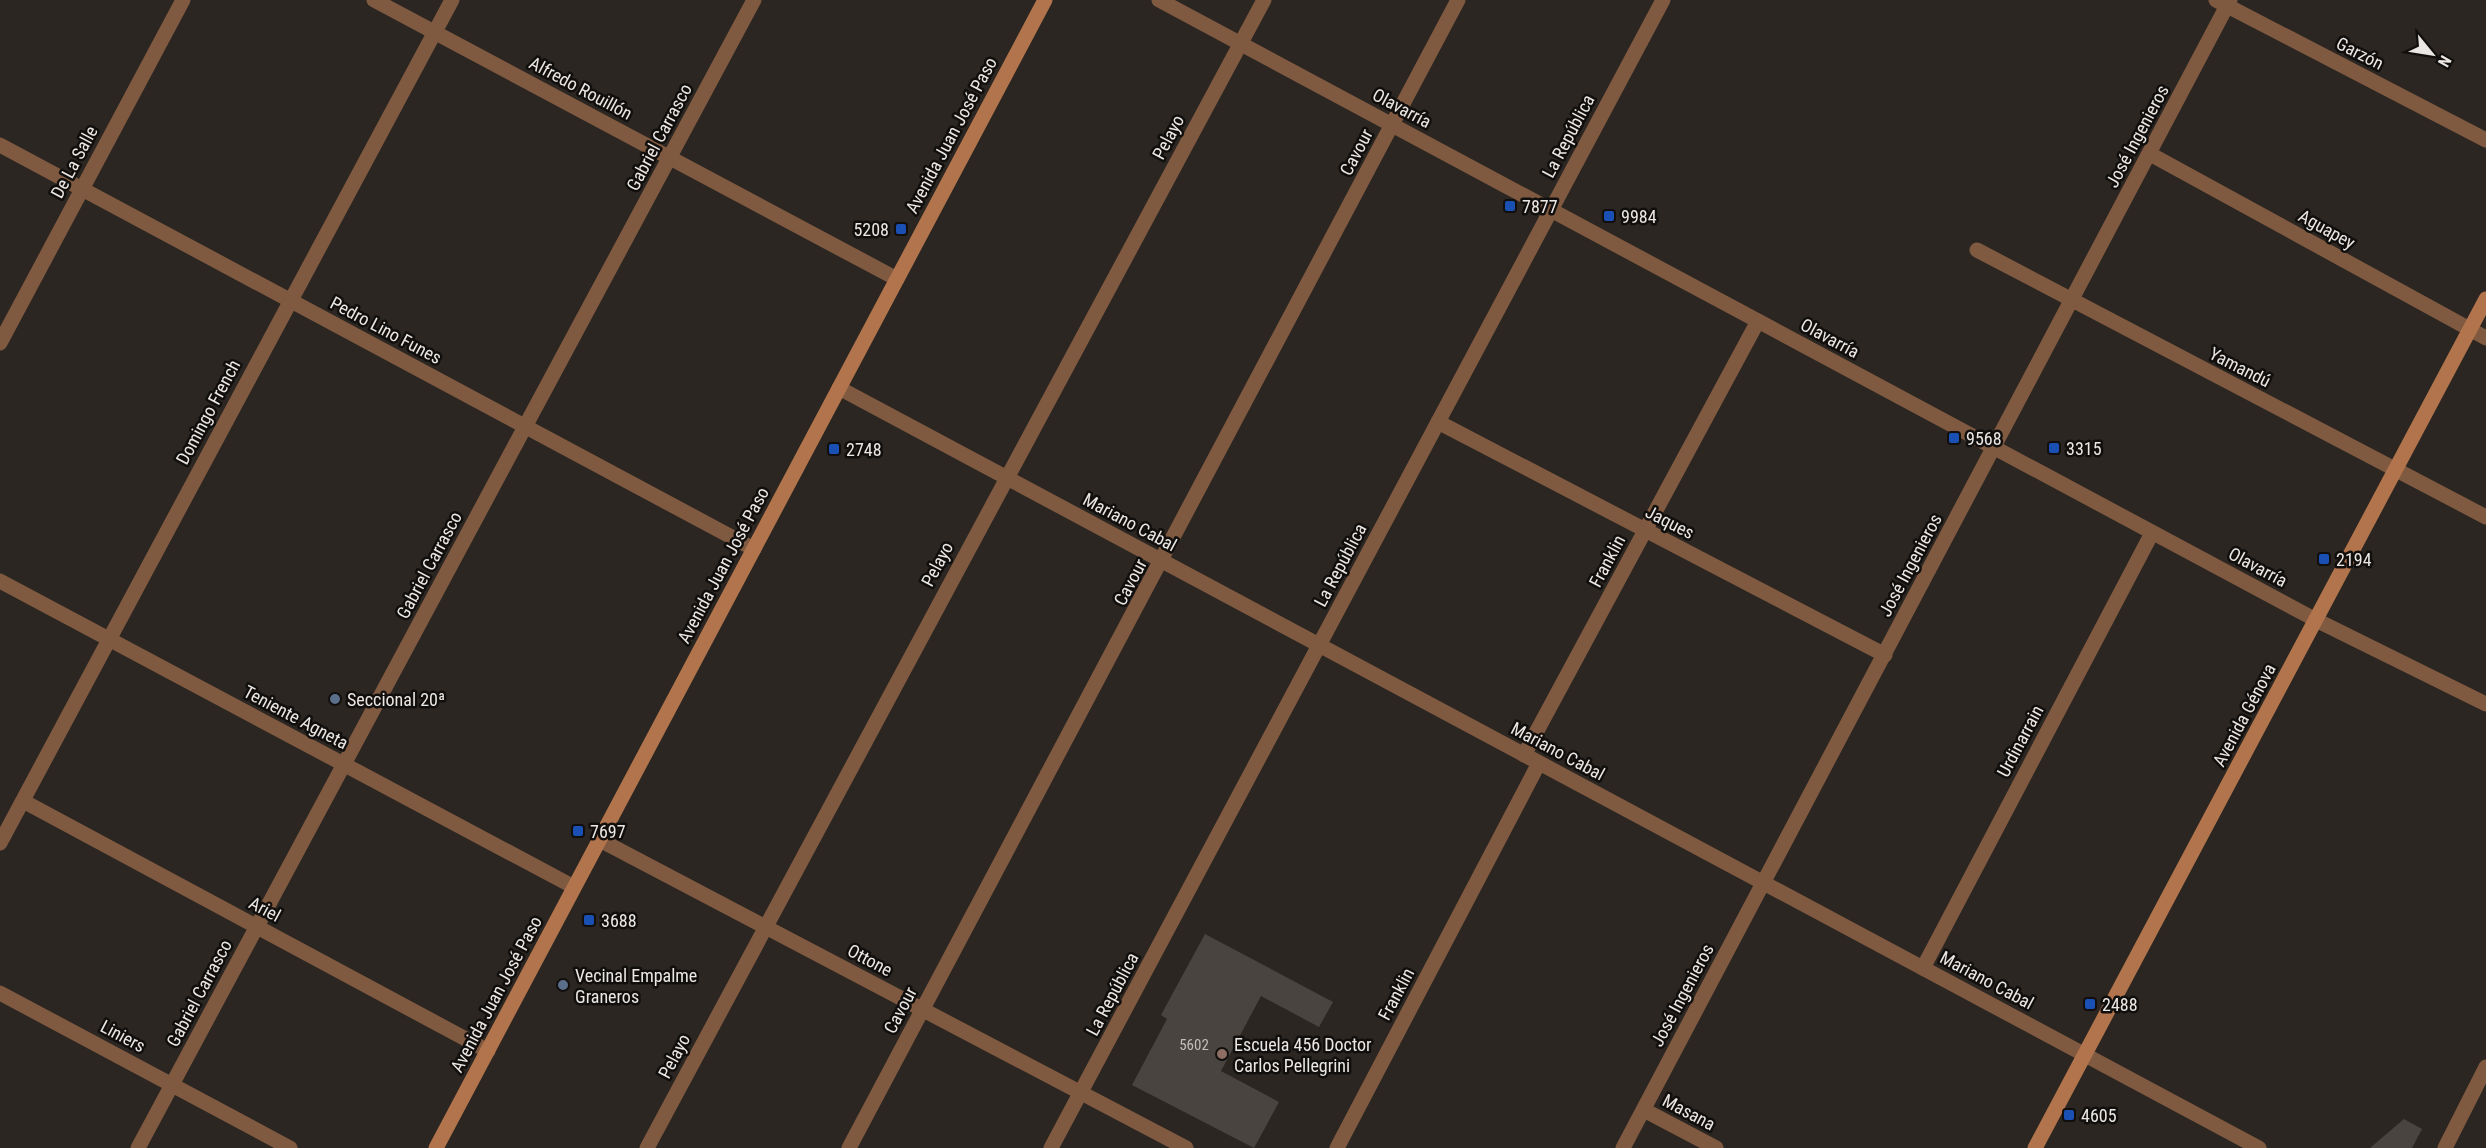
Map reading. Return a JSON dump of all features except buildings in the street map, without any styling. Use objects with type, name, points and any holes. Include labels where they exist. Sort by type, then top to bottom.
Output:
[{"type":"main road","name":"Avenida Juan José Paso","points":[[436,1148],[1045,0]]},
{"type":"main road","name":"Avenida Génova","points":[[2035,1148],[2486,299]]},
{"type":"street","name":"De La Salle","points":[[0,343],[183,0]]},
{"type":"street","name":"Alfredo Rouillón","points":[[374,0],[897,279]]},
{"type":"street","name":"Domingo French","points":[[0,843],[452,0]]},
{"type":"street","name":"Gabriel Carrasco","points":[[138,1148],[754,0]]},
{"type":"street","name":"Olavarría","points":[[1158,0],[2316,620],[2486,704]]},
{"type":"street","name":"Pelayo","points":[[647,1148],[764,926],[1264,0]]},
{"type":"street","name":"Cavour","points":[[849,1148],[1163,561],[1458,0]]},
{"type":"street","name":"La República","points":[[1052,1148],[1663,0]]},
{"type":"street","name":"Garzón","points":[[2224,2],[2486,140]]},
{"type":"street","name":"José Ingenieros","points":[[1623,1148],[2150,154],[2224,2]]},
{"type":"street","name":"Pedro Lino Funes","points":[[0,145],[754,549]]},
{"type":"street","name":"Aguapey","points":[[2150,154],[2486,338]]},
{"type":"street","name":"Yamandú","points":[[1977,250],[2486,517]]},
{"type":"street","name":"Franklin","points":[[1524,755],[1758,321]]},
{"type":"street","name":"Mariano Cabal","points":[[839,388],[2259,1148]]},
{"type":"street","name":"Jaques","points":[[1438,422],[1885,655]]},
{"type":"street","name":"Urdinarrain","points":[[1923,968],[2152,532]]},
{"type":"street","name":"Teniente Agneta","points":[[0,581],[574,887]]},
{"type":"street","name":"Franklin","points":[[1337,1148],[1539,763]]},
{"type":"street","name":"Ariel","points":[[23,801],[488,1051]]},
{"type":"street","name":"Ottone","points":[[600,840],[1186,1148]]},
{"type":"street","name":"Liniers","points":[[0,993],[290,1148]]},
{"type":"street","points":[[2445,1148],[2486,1067]]},
{"type":"street","name":"Masana","points":[[1644,1110],[1716,1148]]},
{"type":"place","name":"7877","points":[[1510,206]]},
{"type":"place","name":"9984","points":[[1609,216]]},
{"type":"place","name":"5208","points":[[901,229]]},
{"type":"place","name":"9568","points":[[1954,438]]},
{"type":"place","name":"3315","points":[[2054,448]]},
{"type":"place","name":"2748","points":[[834,449]]},
{"type":"place","name":"2194","points":[[2324,559]]},
{"type":"place","name":"Seccional 20ª","points":[[335,699]]},
{"type":"place","name":"7697","points":[[578,831]]},
{"type":"place","name":"3688","points":[[589,920]]},
{"type":"place","name":"Vecinal Empalme Graneros","points":[[563,985]]},
{"type":"place","name":"2488","points":[[2090,1004]]},
{"type":"place","name":"Escuela 456 Doctor Carlos Pellegrini","points":[[1222,1054]]},
{"type":"place","name":"4605","points":[[2069,1115]]}]
